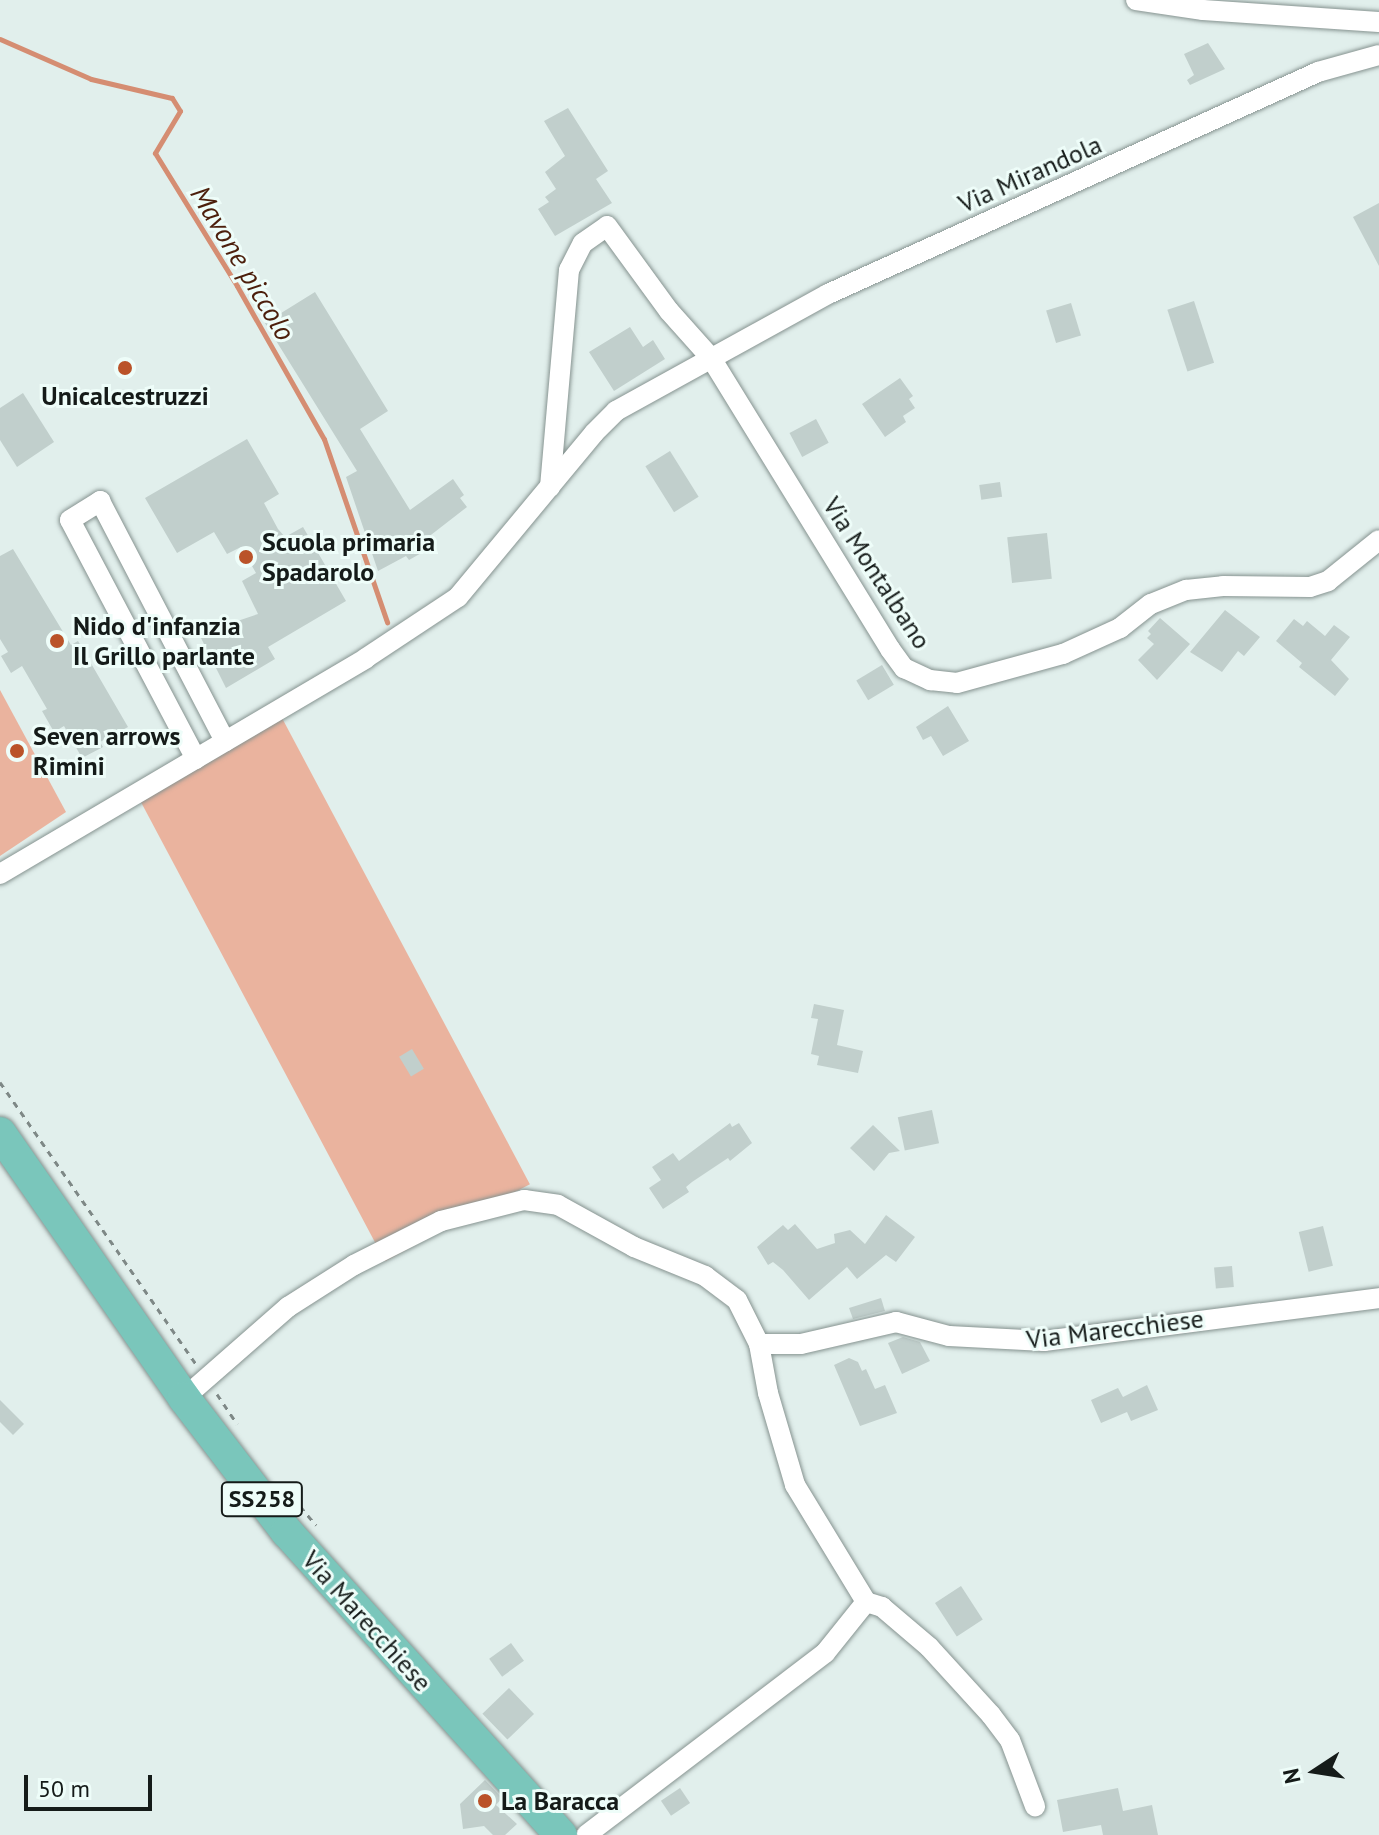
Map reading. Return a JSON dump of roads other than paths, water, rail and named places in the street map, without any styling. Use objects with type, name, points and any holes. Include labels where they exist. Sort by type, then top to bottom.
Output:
[{"type":"main road","name":"Via Marecchiese","points":[[0,1133],[193,1386],[287,1532],[561,1835]]},
{"type":"street","points":[[1136,0],[1203,10],[1379,22]]},
{"type":"street","name":"Via Mirandola","points":[[0,874],[366,658],[458,597],[616,411],[828,294],[1318,72],[1379,55]]},
{"type":"street","points":[[550,487],[569,270],[583,243],[607,226],[669,311],[711,358]]},
{"type":"street","name":"Via Montalbano","points":[[711,358],[890,649],[904,668],[930,680],[957,683],[1063,654],[1120,628],[1151,604],[1186,590],[1223,586],[1310,587],[1328,581],[1379,540]]},
{"type":"street","points":[[196,759],[70,520],[100,501],[225,741]]},
{"type":"street","points":[[193,1386],[288,1307],[354,1265],[441,1221],[524,1200],[558,1205],[634,1247],[705,1276],[737,1300],[759,1344],[768,1393],[795,1485],[866,1602],[882,1607],[929,1647],[991,1715],[1010,1740],[1035,1806]]},
{"type":"street","name":"Via Marecchiese","points":[[759,1344],[801,1344],[896,1322],[949,1336],[1044,1341],[1379,1298]]},
{"type":"street","points":[[586,1835],[825,1653],[866,1602]]},
{"type":"waterway","name":"Mavone piccolo","points":[[0,39],[91,79],[172,98],[180,111],[155,153],[237,286],[324,439],[387,622]]},
{"type":"place","name":"Unicalcestruzzi","points":[[125,368]]},
{"type":"place","name":"Scuola primaria Spadarolo","points":[[246,557]]},
{"type":"place","name":"Nido d'infanzia Il Grillo parlante","points":[[57,641]]},
{"type":"place","name":"Seven arrows Rimini","points":[[17,751]]},
{"type":"place","name":"La Baracca","points":[[485,1801]]}]
